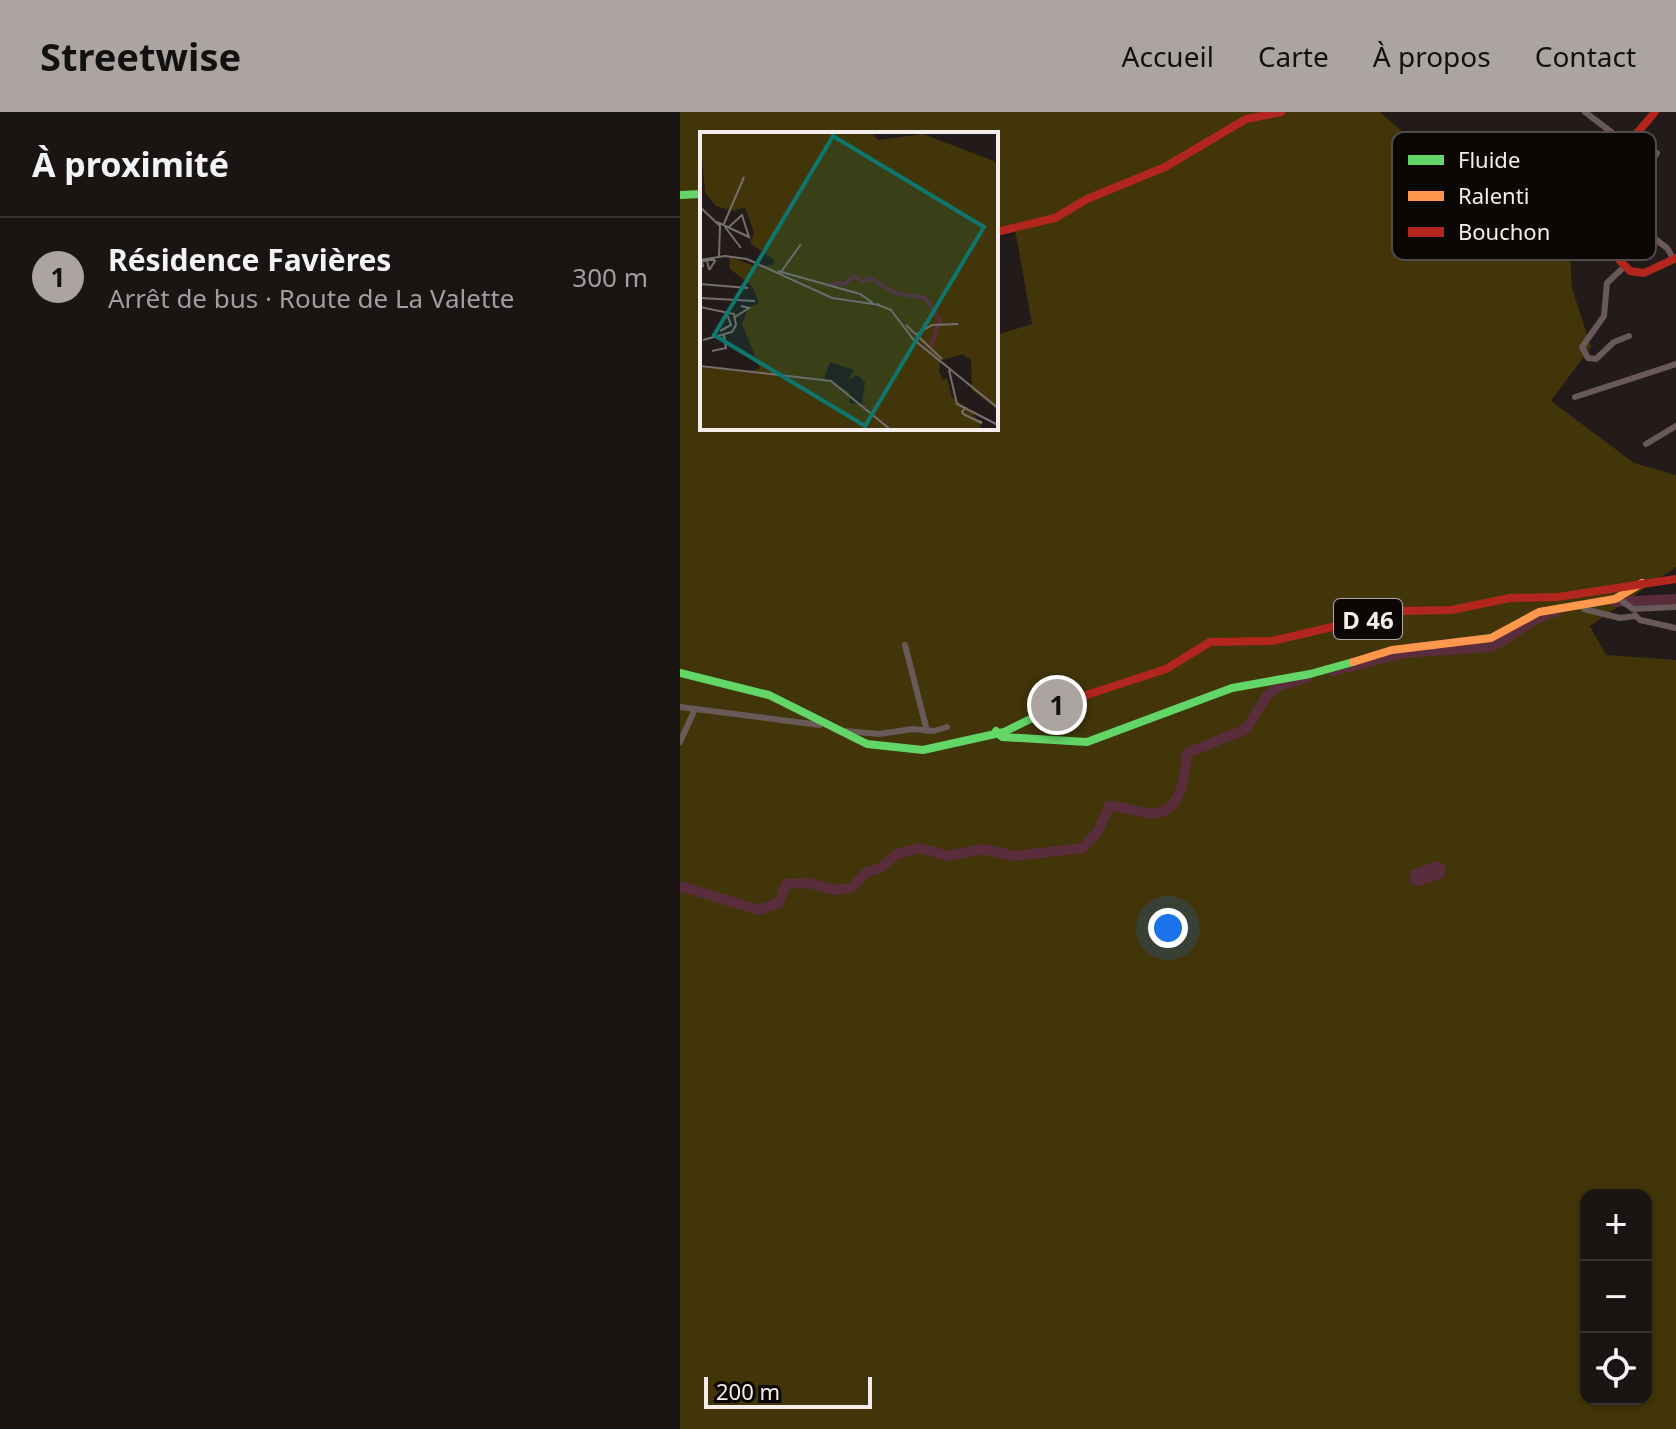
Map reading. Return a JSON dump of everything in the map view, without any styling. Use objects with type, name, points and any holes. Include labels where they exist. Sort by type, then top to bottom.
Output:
[{"type":"street","points":[[998,232],[1055,218],[1087,199],[1165,167],[1242,121],[1281,112]]},
{"type":"street","points":[[1585,112],[1611,132]]},
{"type":"street","points":[[1638,132],[1655,112]]},
{"type":"street","points":[[680,195],[700,194]]},
{"type":"street","points":[[1621,260],[1625,266],[1641,274],[1674,258],[1656,240]]},
{"type":"street","points":[[1625,266],[1607,283],[1604,316],[1582,347],[1587,357],[1596,359],[1614,342],[1629,336]]},
{"type":"street","points":[[1575,397],[1676,364]]},
{"type":"street","points":[[1646,444],[1676,426]]},
{"type":"street","name":"D 46","points":[[680,673],[769,695],[843,734],[891,749],[923,750],[960,744],[1073,699],[1156,673],[1210,642],[1236,639],[1272,641],[1401,611],[1451,610],[1510,598],[1558,597],[1676,579]]},
{"type":"street","points":[[996,732],[1087,742],[1232,688],[1310,674],[1392,650],[1491,638],[1539,612],[1622,600],[1642,582]]},
{"type":"street","points":[[1622,600],[1634,612],[1676,628]]},
{"type":"street","points":[[1584,607],[1620,618],[1634,612],[1676,607]]},
{"type":"street","points":[[905,645],[927,731]]},
{"type":"street","points":[[680,707],[822,723]]},
{"type":"street","points":[[680,742],[695,709]]},
{"type":"street","points":[[843,734],[845,730],[879,734],[947,727]]},
{"type":"shaded area","points":[[680,112],[1380,112],[1403,132],[1392,132],[1392,260],[1571,260],[1572,288],[1591,347],[1551,401],[1634,463],[1676,475],[1676,567],[1590,626],[1606,655],[1676,660],[1676,1429],[680,1429]]},
{"type":"shaded area","points":[[1437,861],[1446,867],[1445,877],[1418,886],[1410,883],[1410,871]]},
{"type":"waterway","points":[[1615,602],[1676,599]]},
{"type":"waterway","points":[[1491,647],[1539,617],[1556,612]]},
{"type":"waterway","points":[[1333,671],[1404,653],[1490,647]]},
{"type":"waterway","points":[[680,886],[758,910],[779,903],[786,884],[809,883],[833,890],[851,888],[867,872],[880,868],[897,854],[919,848],[948,856],[982,849],[1014,856],[1083,848],[1098,831],[1109,806],[1146,813],[1167,809],[1179,794],[1187,753],[1246,729],[1268,694],[1281,685],[1307,678]]},
{"type":"traffic: fast","points":[[680,195],[700,194]]},
{"type":"traffic: fast","points":[[996,731],[1002,737],[1087,742],[1232,688],[1310,674],[1353,662]]},
{"type":"traffic: fast","points":[[680,673],[769,695],[867,744],[923,750],[1004,732],[1065,702]]},
{"type":"traffic: slow","points":[[1353,662],[1392,650],[1491,638],[1539,612],[1615,599],[1642,583]]},
{"type":"traffic: jam","points":[[998,232],[1055,218],[1087,199],[1165,167],[1246,119],[1281,112]]},
{"type":"traffic: jam","points":[[1638,132],[1655,112]]},
{"type":"traffic: jam","points":[[1620,260],[1630,271],[1644,273],[1676,258]]},
{"type":"traffic: jam","points":[[1065,702],[1166,669],[1210,642],[1272,641],[1401,611],[1451,610],[1510,598],[1558,597],[1676,579]]},
{"type":"place","name":"Résidence Favières","points":[[1057,705]]}]
